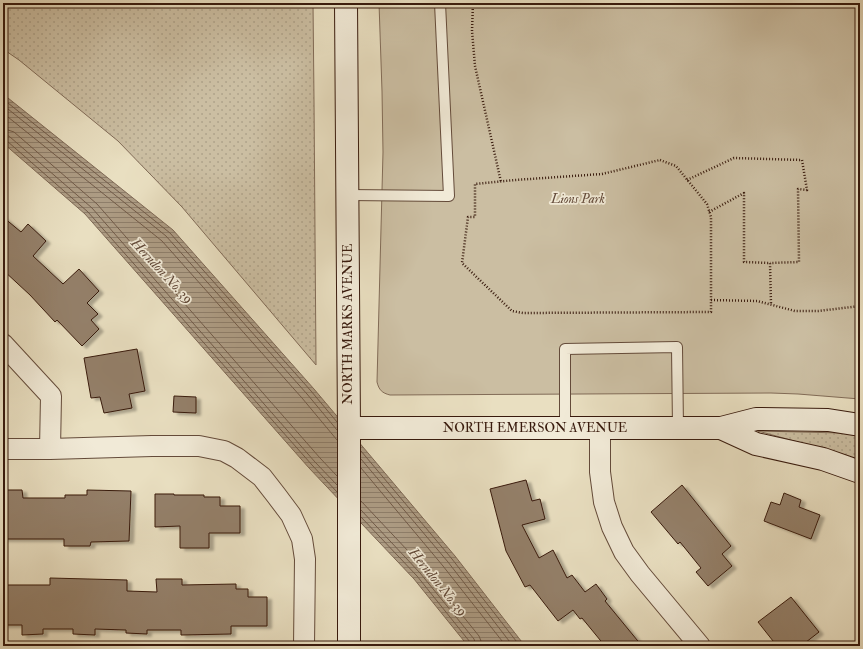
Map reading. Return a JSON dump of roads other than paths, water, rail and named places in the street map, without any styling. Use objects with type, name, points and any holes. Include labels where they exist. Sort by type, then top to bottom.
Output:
[{"type":"street","name":"NORTH MARKS AVENUE","points":[[346,3],[349,646]]},
{"type":"street","points":[[3,344],[51,396],[50,449]]},
{"type":"street","name":"NORTH EMERSON AVENUE","points":[[349,428],[721,428],[756,419],[828,420],[860,425]]},
{"type":"street","points":[[600,428],[600,472],[604,502],[612,527],[624,552],[640,574],[700,646]]},
{"type":"street","name":"NORTH EMERSON AVENUE","points":[[721,428],[756,444],[823,459],[860,472]]},
{"type":"street","points":[[3,449],[199,446],[224,452],[237,458],[262,477],[291,515],[302,539],[305,558],[304,646]]},
{"type":"lane","points":[[348,195],[449,196],[440,3]]},
{"type":"lane","points":[[565,428],[565,349],[677,347],[678,428]]},
{"type":"water","name":"Herndon No. 39","points":[[3,94],[173,230],[314,389],[455,556],[525,646],[468,646],[414,579],[309,468],[85,214],[3,143]]},
{"type":"park label","name":"Lions Park","points":[[578,199]]}]
